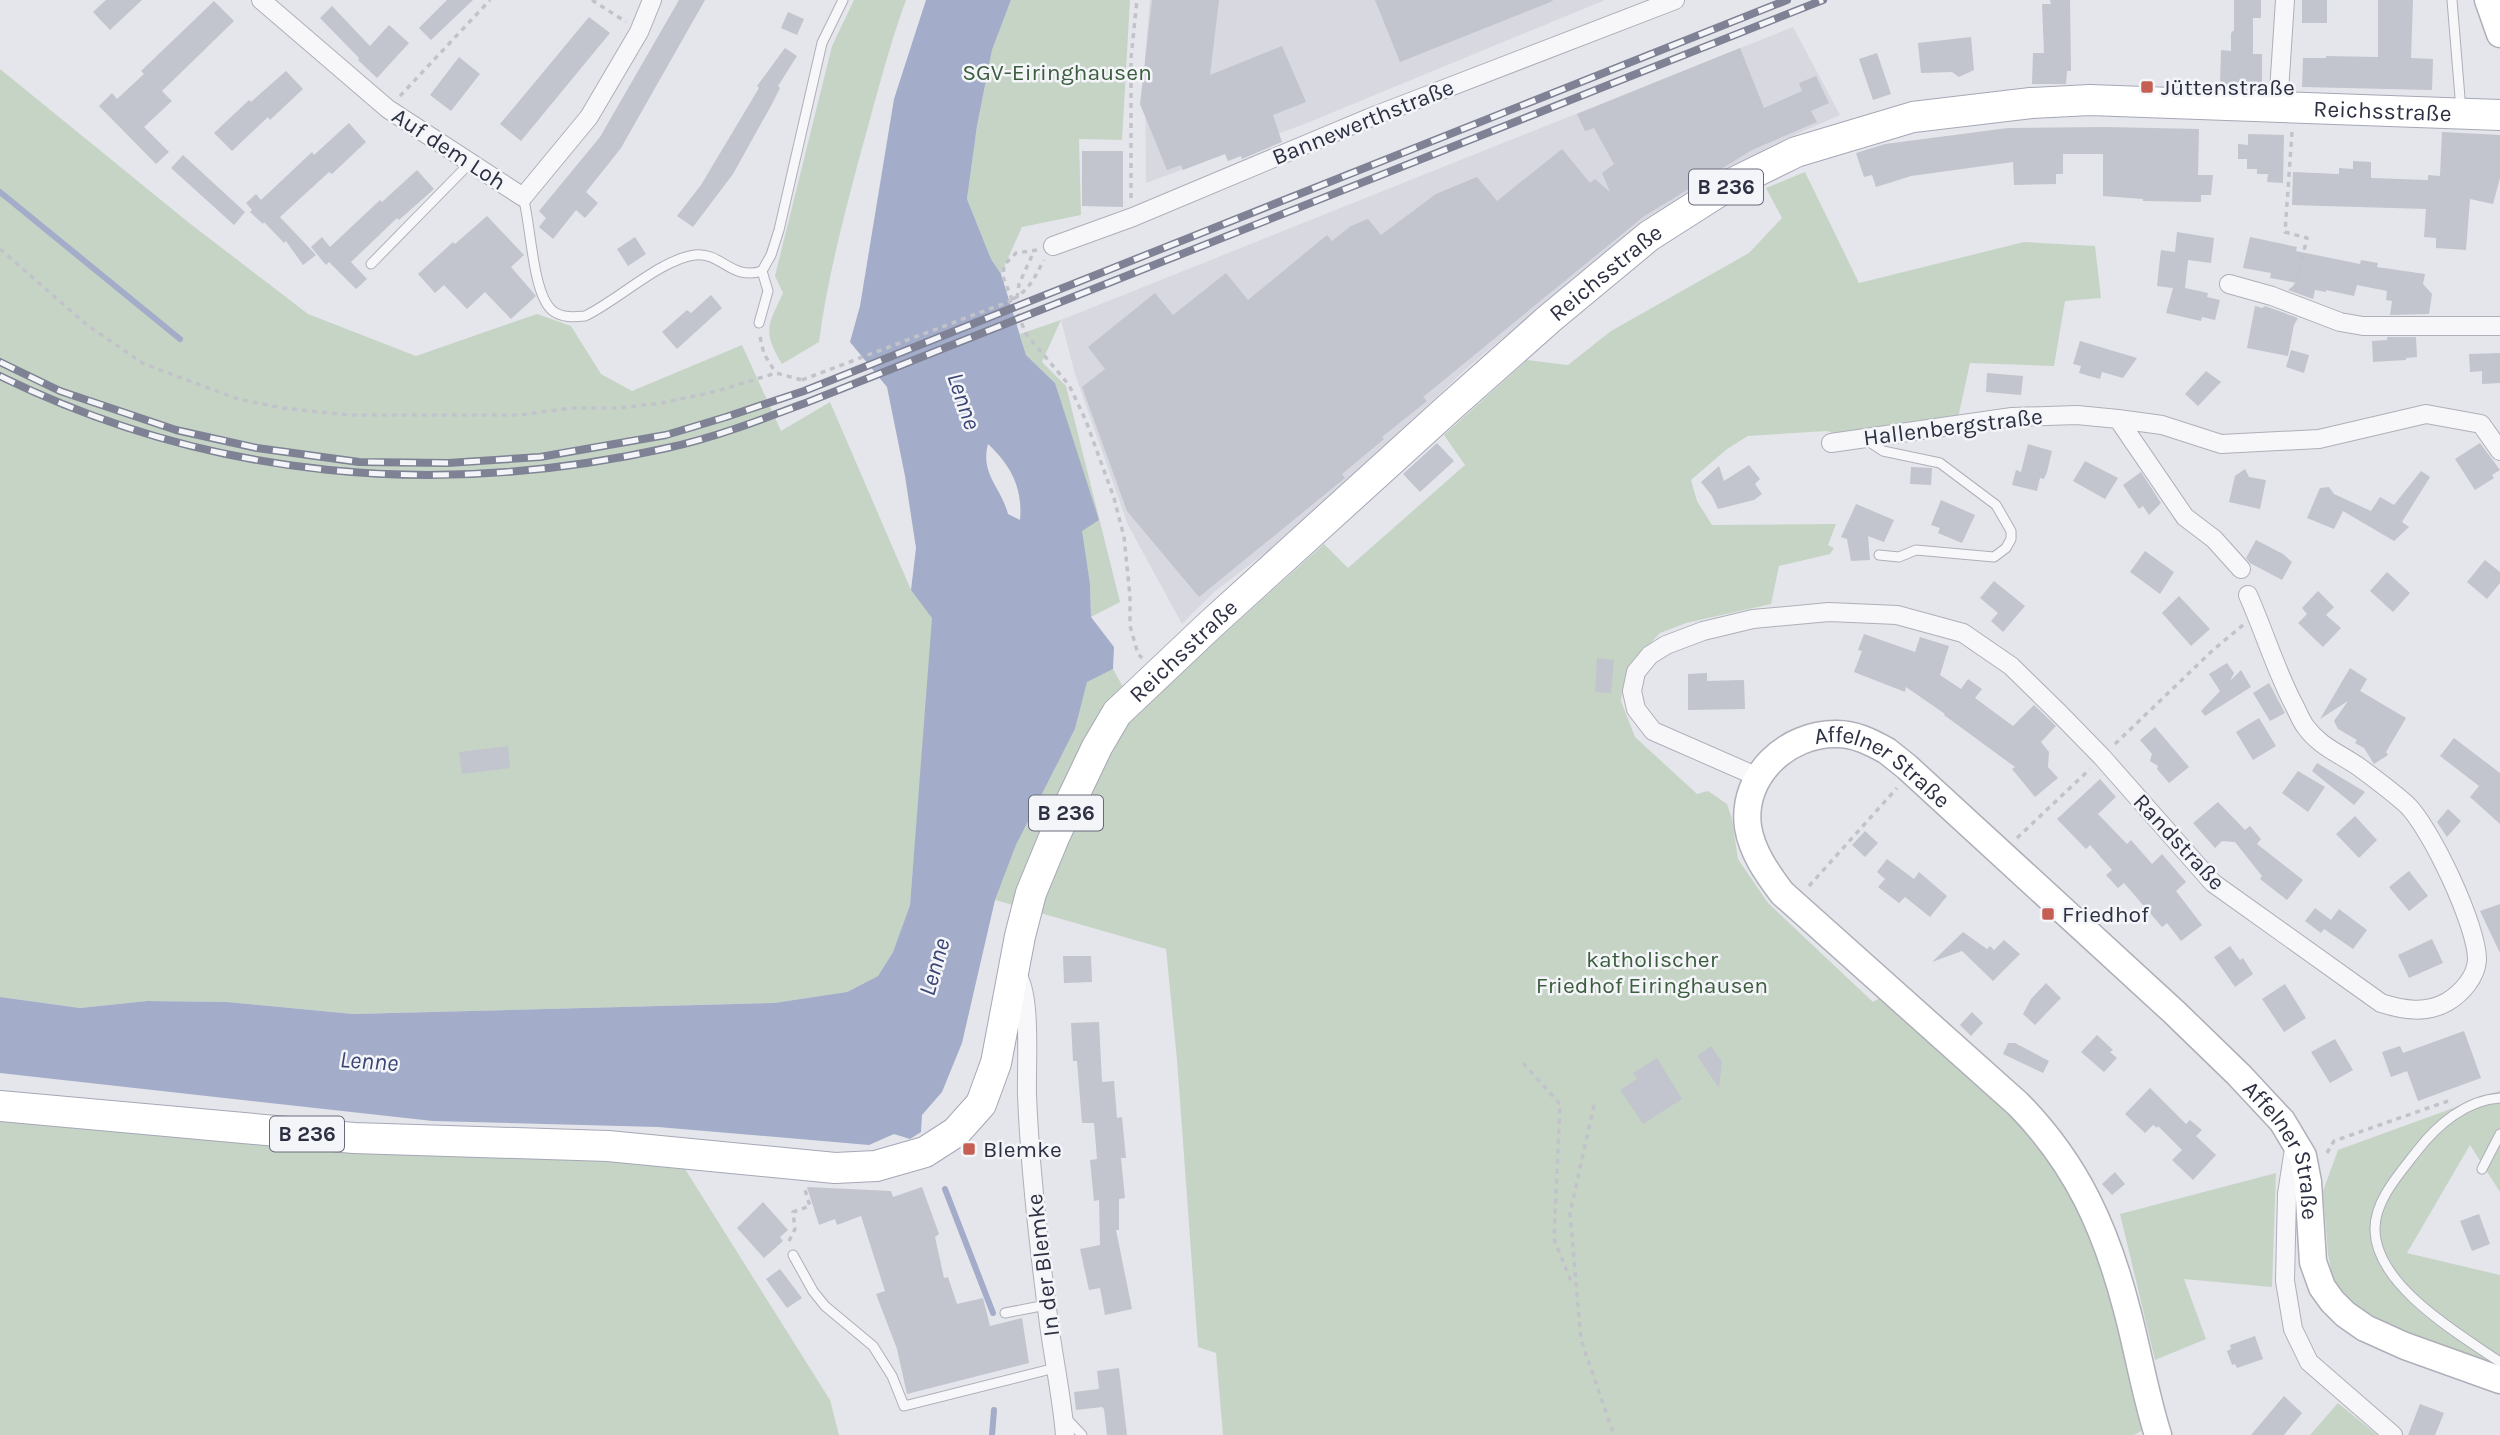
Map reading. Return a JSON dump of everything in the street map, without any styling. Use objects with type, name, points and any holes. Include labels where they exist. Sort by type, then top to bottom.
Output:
[{"type":"main road","points":[[2488,0],[2500,34]]},
{"type":"main road","name":"Reichsstraße","points":[[1014,972],[1031,893],[1097,747],[1117,713],[1342,504],[1549,319],[1649,236],[1729,185],[1796,152],[1887,124],[1953,111],[2031,103],[2090,100],[2500,115]]},
{"type":"main road","name":"Affelner Straße","points":[[2158,1435],[2127,1309],[2112,1261],[2077,1177],[2051,1139],[2018,1104],[1794,903],[1770,877],[1753,846],[1748,827],[1752,791],[1758,777],[1772,760],[1798,741],[1823,734],[1855,736],[1879,746],[1907,767],[2230,1066],[2282,1121],[2303,1156],[2308,1182],[2313,1262],[2322,1287],[2346,1314],[2365,1328],[2405,1346],[2500,1380]]},
{"type":"main road","name":"B 236","points":[[0,1105],[354,1138],[608,1146],[859,1168],[890,1163],[925,1152],[957,1132],[981,1104],[996,1063],[1014,972]]},
{"type":"street","name":"Auf dem Loh","points":[[261,0],[388,109],[523,197],[589,117],[639,32],[652,0]]},
{"type":"street","name":"Bannewerthstraße","points":[[1053,247],[1133,217],[1369,118],[1675,0]]},
{"type":"street","points":[[2285,0],[2285,108]]},
{"type":"street","points":[[2229,284],[2272,296],[2340,322],[2363,326],[2500,326]]},
{"type":"street","name":"Hallenbergstraße","points":[[1831,443],[2012,417],[2077,415],[2162,425],[2221,444],[2319,439],[2426,414],[2481,424],[2500,451]]},
{"type":"street","points":[[2118,419],[2185,517],[2214,539],[2241,569]]},
{"type":"street","name":"Randstraße","points":[[1758,777],[1653,731],[1636,709],[1632,691],[1636,672],[1650,655],[1666,645],[1703,631],[1753,619],[1829,612],[1897,615],[1963,633],[2011,666],[2102,757],[2213,883],[2381,1003],[2398,1009],[2416,1010],[2430,1008],[2454,998],[2470,981],[2477,955],[2468,924],[2437,848],[2406,804],[2358,766],[2328,750],[2304,726],[2279,676],[2248,595]]},
{"type":"street","name":"In der Blemke","points":[[1014,972],[1021,979],[1024,994],[1032,1164],[1046,1305],[1065,1435]]},
{"type":"street","points":[[2295,1140],[2287,1194],[2285,1281],[2293,1329],[2309,1362],[2393,1435]]},
{"type":"lane","points":[[759,323],[768,291],[762,271],[771,255],[779,230],[822,43],[843,0]]},
{"type":"lane","points":[[2452,0],[2461,114]]},
{"type":"lane","points":[[371,264],[470,163]]},
{"type":"lane","points":[[523,197],[528,215],[531,250],[542,291],[552,311],[560,314],[584,316],[658,271],[693,255],[710,257],[745,274],[762,271]]},
{"type":"lane","points":[[1864,437],[1883,451],[1940,463],[1996,505],[2011,531],[2011,539],[2006,548],[1994,557],[1916,550],[1899,557],[1879,555]]},
{"type":"lane","points":[[2500,1098],[2485,1099],[2461,1110],[2429,1135],[2398,1175],[2381,1204],[2375,1230],[2381,1254],[2399,1287],[2500,1363]]},
{"type":"lane","points":[[2482,1169],[2500,1134]]},
{"type":"lane","points":[[793,1255],[813,1291],[825,1306],[873,1346],[892,1376],[904,1406],[1055,1368]]},
{"type":"lane","points":[[1005,1313],[1046,1305]]},
{"type":"lane","points":[[1063,1415],[1082,1435]]},
{"type":"path","points":[[388,109],[489,0]]},
{"type":"path","points":[[592,0],[614,13]]},
{"type":"path","points":[[1133,217],[1131,58],[1137,0]]},
{"type":"path","points":[[2285,108],[2285,232],[2306,238],[2291,304]]},
{"type":"path","points":[[0,249],[87,324],[144,364],[238,399],[282,408],[349,415],[440,416],[519,415],[573,408],[618,408],[662,403],[717,391],[776,373],[802,380],[1015,299],[1034,281],[1053,247]]},
{"type":"path","points":[[1015,299],[1034,251],[1016,253],[1010,258],[1004,265],[1003,278],[1026,334],[1069,384],[1086,421],[1114,498],[1124,537],[1130,596],[1129,626],[1139,654],[1158,675]]},
{"type":"path","points":[[764,354],[776,373]]},
{"type":"path","points":[[2001,853],[2242,625],[2262,627]]},
{"type":"path","points":[[1794,903],[1898,786]]},
{"type":"path","points":[[1523,1063],[1560,1104],[1554,1239],[1575,1289]]},
{"type":"path","points":[[2308,1182],[2321,1177],[2326,1156],[2334,1141],[2449,1101]]},
{"type":"path","points":[[1594,1105],[1570,1213],[1581,1340],[1614,1435]]},
{"type":"path","points":[[793,1255],[789,1242],[794,1228],[793,1212],[810,1206],[805,1192]]},
{"type":"shaded area","points":[[1150,0],[1605,0],[1307,123],[1146,183],[1145,57]]},
{"type":"shaded area","points":[[1793,27],[1840,115],[1774,144],[1641,222],[1467,368],[1295,530],[1214,592],[1182,624],[1128,525],[1075,374],[1061,320]]},
{"type":"green space","points":[[854,0],[906,0],[847,205],[819,342],[782,364],[772,343],[769,328],[783,293],[775,276],[832,46]]},
{"type":"green space","name":"SGV-Eiringhausen","points":[[1011,0],[1130,0],[1122,140],[1079,139],[1081,215],[1022,227],[1001,274],[991,259],[967,199],[977,126],[992,50]]},
{"type":"green space","points":[[0,69],[188,222],[308,314],[416,356],[537,314],[571,326],[601,374],[632,391],[742,345],[781,431],[830,402],[911,590],[933,618],[910,905],[893,952],[878,976],[847,992],[774,1003],[353,1014],[227,1002],[147,1001],[80,1008],[0,997]]},
{"type":"green space","name":"katholischer Friedhof Eiringhausen","points":[[1805,172],[1859,283],[2024,242],[2095,246],[2101,298],[2065,301],[2054,366],[1970,363],[1958,418],[1833,433],[1827,431],[1748,436],[1727,449],[1691,480],[1697,501],[1712,525],[1836,524],[1828,545],[1834,548],[1830,554],[1779,566],[1771,604],[1686,623],[1660,633],[1637,657],[1624,683],[1621,701],[1635,737],[1697,794],[1708,791],[1727,804],[1738,859],[1768,903],[1873,1002],[1883,996],[2015,1113],[2058,1163],[2103,1262],[2147,1428],[2134,1435],[1223,1435],[1216,1353],[1198,1347],[1166,949],[995,900],[1016,845],[1075,729],[1087,681],[1113,669],[1137,712],[1324,544],[1348,568],[1465,465],[1444,435],[1527,360],[1568,365],[1611,331],[1749,253],[1782,218],[1766,188]]},
{"type":"green space","points":[[1061,320],[1042,362],[1066,386],[1120,602],[1091,617],[1090,584],[1055,383],[1026,355],[1020,334]]},
{"type":"green space","points":[[2500,1091],[2500,1192],[2470,1145],[2407,1253],[2500,1275],[2500,1368],[2420,1341],[2358,1311],[2334,1286],[2328,1254],[2323,1191],[2338,1150]]},
{"type":"green space","points":[[0,1111],[680,1161],[830,1400],[839,1435],[0,1435]]},
{"type":"green space","points":[[2276,1173],[2272,1287],[2184,1279],[2206,1339],[2155,1360],[2120,1214]]},
{"type":"green space","points":[[2338,1403],[2377,1435],[2310,1435]]},
{"type":"water","name":"Lenne","points":[[926,0],[1011,0],[992,50],[977,126],[967,199],[991,259],[1001,274],[1026,355],[1055,383],[1099,520],[1082,531],[1090,584],[1091,617],[1114,647],[1113,669],[1087,682],[1075,729],[1016,845],[995,900],[962,1043],[942,1092],[922,1115],[921,1132],[910,1139],[894,1134],[869,1145],[658,1127],[433,1121],[0,1073],[0,997],[80,1008],[147,1001],[227,1002],[353,1014],[774,1003],[847,992],[878,976],[893,952],[910,905],[932,618],[911,590],[916,548],[887,387],[850,342],[860,306],[894,99]],"holes":[[[988,444],[1003,460],[1014,478],[1020,498],[1020,520],[1008,514],[989,472],[986,455]]]},
{"type":"building","points":[[106,0],[142,0],[110,30],[93,12]]},
{"type":"building","points":[[447,0],[473,0],[431,40],[419,28]]},
{"type":"building","points":[[679,0],[705,0],[621,148],[586,192],[598,203],[585,218],[576,210],[553,239],[539,227],[546,218],[539,211],[600,137]]},
{"type":"building","points":[[1152,0],[1219,0],[1210,75],[1282,46],[1306,102],[1273,115],[1282,142],[1242,159],[1241,156],[1228,161],[1225,154],[1183,170],[1181,165],[1167,170],[1140,104]]},
{"type":"building","points":[[1375,0],[1552,0],[1553,1],[1400,62]]},
{"type":"building","points":[[2050,0],[2070,0],[2071,71],[2067,71],[2066,84],[2032,84],[2033,53],[2044,53],[2042,4],[2051,4]]},
{"type":"building","points":[[2234,0],[2261,0],[2261,18],[2253,18],[2253,54],[2262,54],[2262,86],[2220,85],[2221,50],[2231,51]]},
{"type":"building","points":[[2302,0],[2327,0],[2327,23],[2302,23]]},
{"type":"building","points":[[2378,0],[2413,0],[2411,58],[2433,59],[2432,90],[2302,87],[2303,58],[2378,57]]},
{"type":"building","points":[[214,1],[234,21],[162,91],[172,101],[144,127],[169,152],[156,164],[99,106],[112,93],[117,99],[144,74],[141,71]]},
{"type":"building","points":[[332,6],[370,46],[389,25],[409,43],[377,78],[320,18]]},
{"type":"building","points":[[788,12],[804,19],[797,35],[781,28]]},
{"type":"building","points":[[589,17],[610,33],[521,141],[500,124]]},
{"type":"building","points":[[1971,37],[1974,70],[1959,77],[1952,72],[1921,73],[1918,43]]},
{"type":"building","points":[[785,48],[797,56],[778,86],[780,88],[772,104],[733,174],[693,227],[677,216],[701,185],[759,88],[757,86]]},
{"type":"building","points":[[1740,48],[1764,108],[1802,91],[1799,83],[1816,76],[1829,103],[1811,111],[1817,122],[1752,150],[1643,217],[1423,397],[1427,401],[1342,474],[1345,478],[1199,597],[1127,511],[1082,387],[1105,369],[1088,347],[1155,293],[1173,315],[1226,273],[1248,300],[1327,235],[1332,241],[1351,226],[1368,219],[1381,235],[1436,194],[1477,177],[1497,201],[1562,149],[1590,183],[1595,179],[1610,192],[1602,173],[1614,164],[1594,128],[1585,131],[1577,114]]},
{"type":"building","points":[[1877,53],[1891,94],[1873,100],[1859,59]]},
{"type":"building","points":[[459,57],[480,74],[451,111],[430,95]]},
{"type":"building","points":[[286,71],[303,89],[232,151],[214,133],[249,100],[251,102]]},
{"type":"building","points":[[349,123],[366,142],[280,217],[316,255],[303,265],[286,241],[284,243],[250,212],[252,210],[246,203],[256,194],[261,200],[312,152],[314,155]]},
{"type":"building","points":[[2008,128],[2199,129],[2198,175],[2213,175],[2211,195],[2201,195],[2201,202],[2143,201],[2103,196],[2103,154],[2063,154],[2063,174],[2056,174],[2056,184],[2014,185],[2013,162],[1911,176],[1876,187],[1872,175],[1864,177],[1856,153],[1885,144]]},
{"type":"building","points":[[2442,132],[2500,135],[2500,178],[2493,204],[2470,199],[2466,250],[2436,248],[2436,238],[2424,237],[2426,209],[2292,205],[2293,172],[2339,174],[2339,168],[2353,169],[2353,161],[2371,162],[2371,178],[2428,180],[2428,175],[2440,176]]},
{"type":"building","points":[[2248,134],[2284,135],[2283,183],[2267,182],[2268,174],[2257,174],[2257,169],[2247,169],[2247,159],[2238,159],[2238,144],[2248,145]]},
{"type":"building","points":[[1082,151],[1123,151],[1123,207],[1082,206]]},
{"type":"building","points":[[183,155],[245,212],[234,225],[171,168]]},
{"type":"building","points":[[417,170],[434,189],[399,220],[397,218],[351,262],[367,279],[356,289],[329,262],[326,265],[311,247],[322,237],[330,247]]},
{"type":"building","points":[[487,216],[524,255],[511,267],[536,296],[511,319],[485,292],[467,309],[444,285],[435,293],[418,274]]},
{"type":"building","points":[[2177,232],[2214,238],[2211,263],[2188,260],[2185,288],[2208,293],[2207,297],[2220,300],[2215,320],[2202,317],[2201,321],[2166,313],[2173,288],[2157,286],[2161,250],[2175,252]]},
{"type":"building","points":[[635,237],[646,254],[628,266],[617,249]]},
{"type":"building","points":[[2250,237],[2297,247],[2296,251],[2360,264],[2361,260],[2378,263],[2377,267],[2425,274],[2423,284],[2432,294],[2429,314],[2390,315],[2392,301],[2386,300],[2387,291],[2357,285],[2354,296],[2315,290],[2313,299],[2288,290],[2297,283],[2270,278],[2271,273],[2243,268]]},
{"type":"building","points":[[711,295],[722,308],[677,349],[662,332],[687,310],[691,313]]},
{"type":"building","points":[[2255,306],[2265,306],[2298,318],[2288,356],[2247,348]]},
{"type":"building","points":[[2387,337],[2416,337],[2417,357],[2373,362],[2372,341],[2387,340]]},
{"type":"building","points":[[2080,341],[2137,358],[2123,378],[2102,372],[2100,379],[2079,373],[2081,366],[2073,364]]},
{"type":"building","points":[[2291,350],[2309,355],[2304,373],[2286,367]]},
{"type":"building","points":[[2500,353],[2500,383],[2482,384],[2482,371],[2470,372],[2469,354]]},
{"type":"building","points":[[2206,371],[2221,382],[2198,406],[2185,394]]},
{"type":"building","points":[[1987,373],[2023,376],[2021,395],[1986,392]]},
{"type":"building","points":[[1437,443],[1454,461],[1420,492],[1403,474]]},
{"type":"building","points":[[2480,443],[2500,470],[2492,475],[2494,478],[2475,490],[2455,459]]},
{"type":"building","points":[[2028,444],[2052,451],[2047,472],[2044,479],[2040,478],[2037,491],[2012,485],[2016,470],[2021,472]]},
{"type":"building","points":[[2085,461],[2118,478],[2105,499],[2073,481]]},
{"type":"building","points":[[1749,465],[1760,479],[1755,484],[1762,494],[1754,500],[1718,509],[1701,482],[1719,466],[1724,481]]},
{"type":"building","points":[[1911,467],[1932,468],[1931,485],[1910,484]]},
{"type":"building","points":[[2245,469],[2249,477],[2266,480],[2260,509],[2229,502],[2235,476]]},
{"type":"building","points":[[2421,471],[2430,477],[2402,522],[2409,527],[2394,541],[2343,511],[2334,529],[2307,518],[2320,488],[2329,487],[2334,494],[2371,511],[2380,497],[2394,505]]},
{"type":"building","points":[[2141,472],[2161,503],[2149,515],[2143,506],[2139,509],[2123,485]]},
{"type":"building","points":[[1941,500],[1975,515],[1962,543],[1938,533],[1940,528],[1931,525]]},
{"type":"building","points":[[1856,504],[1894,520],[1884,542],[1868,536],[1870,560],[1851,561],[1847,539],[1841,537]]},
{"type":"building","points":[[2256,540],[2283,554],[2292,562],[2282,580],[2250,563],[2246,558]]},
{"type":"building","points":[[2145,551],[2174,572],[2160,594],[2130,572]]},
{"type":"building","points":[[2485,560],[2500,572],[2500,583],[2487,599],[2467,582]]},
{"type":"building","points":[[2387,572],[2410,593],[2393,612],[2370,591]]},
{"type":"building","points":[[1994,581],[2025,606],[2003,632],[1991,621],[1998,613],[1980,598]]},
{"type":"building","points":[[2318,591],[2334,607],[2326,615],[2341,628],[2323,647],[2298,623],[2307,614],[2302,608]]},
{"type":"building","points":[[2179,596],[2210,629],[2191,646],[2162,613]]},
{"type":"building","points":[[1864,634],[1915,652],[1920,637],[1949,646],[1940,675],[1961,689],[1968,679],[1982,689],[1975,698],[2013,726],[2034,705],[2056,726],[2041,742],[2049,752],[2048,767],[2058,778],[2035,797],[2012,769],[2015,767],[1906,687],[1905,692],[1854,672],[1862,651],[1858,650]]},
{"type":"building","points":[[1597,658],[1614,660],[1611,693],[1595,692]]},
{"type":"building","points":[[2227,663],[2234,673],[2230,681],[2241,670],[2251,687],[2205,716],[2201,711],[2220,691],[2209,674]]},
{"type":"building","points":[[2350,668],[2367,679],[2360,691],[2406,718],[2386,752],[2388,755],[2374,764],[2364,748],[2355,743],[2357,740],[2338,729],[2334,721],[2348,701],[2320,719]]},
{"type":"building","points":[[1707,673],[1707,681],[1744,680],[1745,709],[1688,710],[1688,674]]},
{"type":"building","points":[[2269,683],[2285,713],[2270,721],[2253,693]]},
{"type":"building","points":[[2259,718],[2276,746],[2253,760],[2236,732]]},
{"type":"building","points":[[2155,727],[2189,767],[2169,783],[2157,769],[2158,766],[2150,761],[2152,754],[2140,740]]},
{"type":"building","points":[[2454,738],[2500,773],[2500,824],[2470,797],[2479,786],[2440,756]]},
{"type":"building","points":[[508,746],[510,768],[462,774],[459,752]]},
{"type":"building","points":[[2317,763],[2365,792],[2354,805],[2312,771]]},
{"type":"building","points":[[2298,771],[2325,787],[2308,812],[2282,793]]},
{"type":"building","points":[[2100,779],[2116,797],[2098,814],[2127,844],[2131,840],[2152,864],[2162,854],[2186,882],[2176,891],[2202,925],[2181,941],[2167,923],[2162,927],[2124,883],[2118,888],[2106,875],[2112,870],[2090,845],[2086,849],[2057,819]]},
{"type":"building","points":[[2218,802],[2245,830],[2250,826],[2261,839],[2257,844],[2303,880],[2287,900],[2260,879],[2262,876],[2235,842],[2222,841],[2215,848],[2193,823]]},
{"type":"building","points":[[2448,809],[2461,821],[2447,837],[2437,822]]},
{"type":"building","points":[[2355,816],[2377,840],[2359,858],[2336,834]]},
{"type":"building","points":[[1865,831],[1878,843],[1865,857],[1852,845]]},
{"type":"building","points":[[1887,859],[1914,879],[1919,872],[1947,896],[1930,917],[1905,897],[1899,903],[1878,887],[1885,879],[1877,872]]},
{"type":"building","points":[[2409,871],[2428,896],[2409,911],[2389,887]]},
{"type":"building","points":[[2500,904],[2500,953],[2480,911]]},
{"type":"building","points":[[2315,908],[2331,920],[2339,909],[2367,930],[2353,949],[2324,929],[2321,933],[2305,921]]},
{"type":"building","points":[[1963,932],[1987,949],[1990,946],[1994,950],[2004,940],[2020,954],[1993,981],[1962,951],[1932,962]]},
{"type":"building","points":[[2432,939],[2443,963],[2409,978],[2398,955]]},
{"type":"building","points":[[2230,946],[2240,960],[2243,958],[2253,974],[2235,987],[2214,957]]},
{"type":"building","points":[[1063,956],[1091,956],[1092,982],[1064,983]]},
{"type":"building","points":[[2046,983],[2061,998],[2035,1025],[2023,1014],[2031,999]]},
{"type":"building","points":[[2285,984],[2306,1018],[2284,1032],[2262,999]]},
{"type":"building","points":[[1972,1012],[1983,1023],[1971,1036],[1960,1025]]},
{"type":"building","points":[[1099,1022],[1102,1082],[1114,1081],[1117,1118],[1122,1117],[1126,1158],[1121,1158],[1125,1198],[1119,1199],[1119,1230],[1116,1230],[1132,1309],[1105,1315],[1100,1288],[1089,1290],[1080,1249],[1100,1245],[1099,1200],[1094,1201],[1090,1160],[1097,1159],[1094,1123],[1082,1123],[1077,1061],[1073,1061],[1071,1023]]},
{"type":"building","points":[[2464,1031],[2481,1078],[2418,1101],[2407,1071],[2391,1077],[2382,1052],[2400,1046],[2403,1053]]},
{"type":"building","points":[[2097,1035],[2113,1050],[2110,1052],[2117,1058],[2104,1072],[2081,1052]]},
{"type":"building","points":[[2335,1039],[2353,1070],[2330,1083],[2311,1052]]},
{"type":"building","points":[[2008,1043],[2015,1043],[2049,1061],[2043,1073],[2003,1054]]},
{"type":"building","points":[[1711,1046],[1722,1062],[1719,1088],[1697,1056]]},
{"type":"building","points":[[1657,1058],[1682,1099],[1643,1124],[1620,1090],[1637,1079],[1633,1073]]},
{"type":"building","points":[[2150,1088],[2186,1124],[2190,1120],[2202,1130],[2196,1136],[2216,1155],[2193,1180],[2172,1160],[2182,1150],[2158,1126],[2157,1128],[2153,1125],[2145,1133],[2125,1114]]},
{"type":"building","points":[[2115,1172],[2125,1184],[2112,1195],[2102,1184]]},
{"type":"building","points":[[807,1187],[891,1191],[893,1197],[922,1187],[939,1234],[935,1237],[944,1278],[948,1277],[957,1304],[983,1298],[990,1326],[1022,1318],[1029,1363],[907,1394],[897,1349],[876,1294],[885,1291],[861,1216],[837,1225],[835,1219],[819,1225]]},
{"type":"building","points":[[763,1202],[788,1230],[780,1237],[783,1241],[764,1258],[737,1228]]},
{"type":"building","points":[[2479,1214],[2490,1244],[2472,1251],[2460,1221]]},
{"type":"building","points":[[780,1269],[802,1298],[787,1308],[766,1279]]},
{"type":"building","points":[[2255,1336],[2263,1359],[2237,1368],[2235,1364],[2232,1365],[2227,1351],[2231,1349],[2230,1345]]},
{"type":"building","points":[[1119,1368],[1127,1435],[1107,1435],[1104,1409],[1076,1410],[1074,1392],[1099,1389],[1097,1371]]},
{"type":"building","points":[[2284,1396],[2302,1413],[2284,1435],[2251,1435]]},
{"type":"building","points":[[2420,1404],[2444,1413],[2435,1435],[2408,1435]]},
{"type":"waterway","points":[[0,192],[180,339]]},
{"type":"waterway","name":"Blemke","points":[[945,1189],[993,1313]]},
{"type":"waterway","name":"Blemke","points":[[992,1435],[994,1410]]},
{"type":"railway","points":[[0,362],[60,391],[176,430],[257,448],[359,462],[448,463],[540,457],[666,435],[804,391],[1787,0]]},
{"type":"railway","points":[[0,376],[80,411],[161,438],[243,457],[327,470],[411,475],[496,473],[581,464],[667,448],[720,434],[808,402],[1823,0]]},
{"type":"place","name":"Jüttenstraße","points":[[2147,87]]},
{"type":"place","name":"Friedhof","points":[[2048,914]]},
{"type":"place","name":"Blemke","points":[[969,1149]]}]
